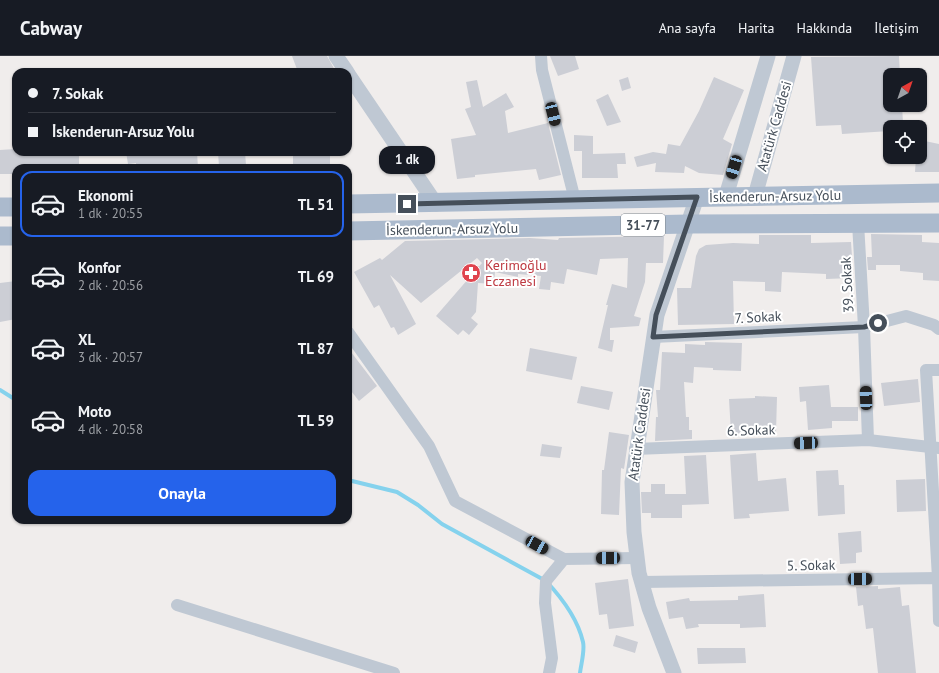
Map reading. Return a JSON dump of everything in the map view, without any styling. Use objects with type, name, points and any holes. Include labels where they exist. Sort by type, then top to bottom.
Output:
[{"type":"main road","name":"İskenderun-Arsuz Yolu","points":[[352,204],[436,204],[726,196],[939,193]]},
{"type":"main road","points":[[0,207],[12,207]]},
{"type":"main road","name":"İskenderun-Arsuz Yolu","points":[[352,232],[688,224],[939,222]]},
{"type":"main road","points":[[0,236],[12,236]]},
{"type":"street","points":[[336,56],[344,68]]},
{"type":"street","points":[[541,56],[542,70],[575,200]]},
{"type":"street","points":[[726,196],[768,56]]},
{"type":"street","name":"Atatürk Caddesi","points":[[755,196],[794,56]]},
{"type":"street","points":[[352,80],[436,204]]},
{"type":"street","name":"Atatürk Caddesi","points":[[674,673],[642,582],[637,558],[632,482],[656,315],[697,197]]},
{"type":"street","name":"39. Sokak","points":[[858,223],[864,327],[868,440]]},
{"type":"street","name":"7. Sokak","points":[[653,337],[864,327],[906,316],[934,325],[939,330]]},
{"type":"street","points":[[352,338],[429,446],[455,501],[564,559],[637,558]]},
{"type":"street","points":[[939,370],[926,370],[935,448],[939,621]]},
{"type":"street","name":"6. Sokak","points":[[636,449],[868,440],[935,448]]},
{"type":"street","points":[[549,673],[552,658],[545,603],[546,582],[564,559]]},
{"type":"street","name":"5. Sokak","points":[[642,582],[938,578]]},
{"type":"street","points":[[177,605],[394,673]]},
{"type":"building","points":[[292,56],[327,56],[334,68],[296,68]]},
{"type":"building","points":[[550,56],[575,56],[579,69],[558,76]]},
{"type":"building","points":[[899,56],[900,68],[883,68],[883,112],[902,112],[903,120],[883,120],[883,131],[842,134],[841,125],[816,126],[811,57]]},
{"type":"building","points":[[628,77],[631,88],[622,91],[619,80]]},
{"type":"building","points":[[714,77],[744,90],[723,139],[732,144],[723,175],[699,173],[685,166],[684,173],[655,172],[656,163],[637,167],[634,157],[653,152],[666,154],[668,144],[680,146],[699,111]]},
{"type":"building","points":[[477,80],[483,107],[506,93],[514,107],[505,111],[508,133],[548,123],[561,175],[539,180],[536,169],[475,175],[475,177],[457,179],[451,139],[476,135],[465,109],[471,107],[466,82]]},
{"type":"building","points":[[608,94],[621,122],[607,126],[596,100]]},
{"type":"building","points":[[574,135],[593,136],[593,154],[625,153],[626,164],[617,164],[618,178],[582,178],[582,151],[574,151]]},
{"type":"building","points":[[927,141],[939,144],[939,172],[915,172],[916,164],[927,164]]},
{"type":"building","points":[[12,149],[12,156],[79,156],[79,164],[12,164],[12,174],[0,174],[0,150]]},
{"type":"building","points":[[127,156],[197,156],[198,164],[136,163],[128,164]]},
{"type":"building","points":[[218,156],[245,156],[246,164],[219,164]]},
{"type":"building","points":[[293,156],[330,156],[330,164],[293,164]]},
{"type":"building","points":[[871,234],[922,235],[922,242],[939,243],[939,281],[923,280],[923,273],[900,271],[900,265],[876,265],[876,270],[868,270],[867,257],[872,257]]},
{"type":"building","points":[[759,235],[811,235],[811,243],[851,242],[852,278],[826,279],[826,274],[782,272],[781,292],[765,291],[765,282],[733,281],[734,324],[678,325],[677,288],[691,288],[696,256],[699,249],[706,245],[733,243],[759,244]]},
{"type":"building","points":[[664,236],[663,263],[646,263],[645,282],[634,316],[641,318],[639,326],[610,328],[610,340],[614,340],[612,352],[598,348],[608,305],[606,305],[612,284],[627,288],[628,258],[600,259],[597,275],[567,269],[564,284],[551,282],[550,290],[539,289],[541,276],[518,274],[518,277],[495,272],[494,284],[478,283],[476,312],[471,318],[478,324],[469,335],[463,330],[458,335],[436,316],[482,263],[477,258],[421,303],[390,275],[416,324],[398,335],[394,327],[391,328],[379,305],[374,308],[354,272],[380,258],[382,260],[405,241],[530,238],[558,240],[559,238]]},
{"type":"building","points":[[12,282],[12,320],[0,322],[0,283]]},
{"type":"building","points":[[705,342],[742,343],[741,371],[713,370],[713,368],[694,367],[693,383],[684,382],[686,417],[689,417],[689,430],[692,430],[692,439],[655,441],[656,417],[658,417],[656,390],[660,390],[662,352],[685,353],[685,344],[705,345]]},
{"type":"building","points":[[530,348],[577,357],[572,380],[526,371]]},
{"type":"building","points":[[352,353],[377,386],[359,401],[352,392]]},
{"type":"building","points":[[918,379],[920,402],[884,406],[881,383]]},
{"type":"building","points":[[829,385],[831,407],[858,407],[858,421],[832,421],[832,428],[808,430],[806,401],[800,402],[799,387]]},
{"type":"building","points":[[581,386],[613,392],[609,410],[577,403]]},
{"type":"building","points":[[755,396],[777,397],[776,432],[751,431],[751,433],[731,434],[729,399],[755,398]]},
{"type":"building","points":[[609,432],[629,435],[624,469],[621,468],[619,515],[601,514],[602,470],[604,470]]},
{"type":"building","points":[[542,444],[562,447],[560,458],[540,456]]},
{"type":"building","points":[[756,453],[758,481],[786,478],[789,511],[749,514],[750,518],[734,519],[730,455]]},
{"type":"building","points":[[706,455],[709,504],[682,505],[682,518],[651,518],[651,513],[642,513],[641,492],[651,492],[651,484],[665,484],[665,494],[686,494],[684,456]]},
{"type":"building","points":[[838,470],[839,485],[844,485],[845,514],[818,516],[816,471]]},
{"type":"building","points":[[925,479],[926,511],[897,512],[896,480]]},
{"type":"building","points":[[861,531],[862,552],[856,553],[856,563],[840,564],[838,533]]},
{"type":"building","points":[[628,579],[634,626],[609,629],[607,614],[599,615],[595,583]]},
{"type":"building","points":[[878,586],[878,589],[900,587],[902,606],[909,605],[916,673],[878,673],[873,628],[866,629],[863,605],[858,606],[856,587]]},
{"type":"building","points":[[764,594],[766,627],[740,628],[740,624],[698,624],[699,627],[686,629],[683,617],[669,619],[666,602],[689,598],[690,601],[738,600],[738,596]]},
{"type":"building","points":[[616,635],[638,642],[635,653],[613,646]]},
{"type":"building","points":[[697,648],[745,648],[746,663],[698,664]]},
{"type":"waterway","points":[[0,390],[12,398]]},
{"type":"waterway","points":[[352,481],[397,492],[418,505],[442,524],[546,581],[569,610],[581,634],[584,649],[580,673]]},
{"type":"place","name":"Kerimoğlu Eczanesi","points":[[471,273]]},
{"type":"route","points":[[407,204],[697,197],[656,315],[653,337],[864,327],[878,323]]}]
